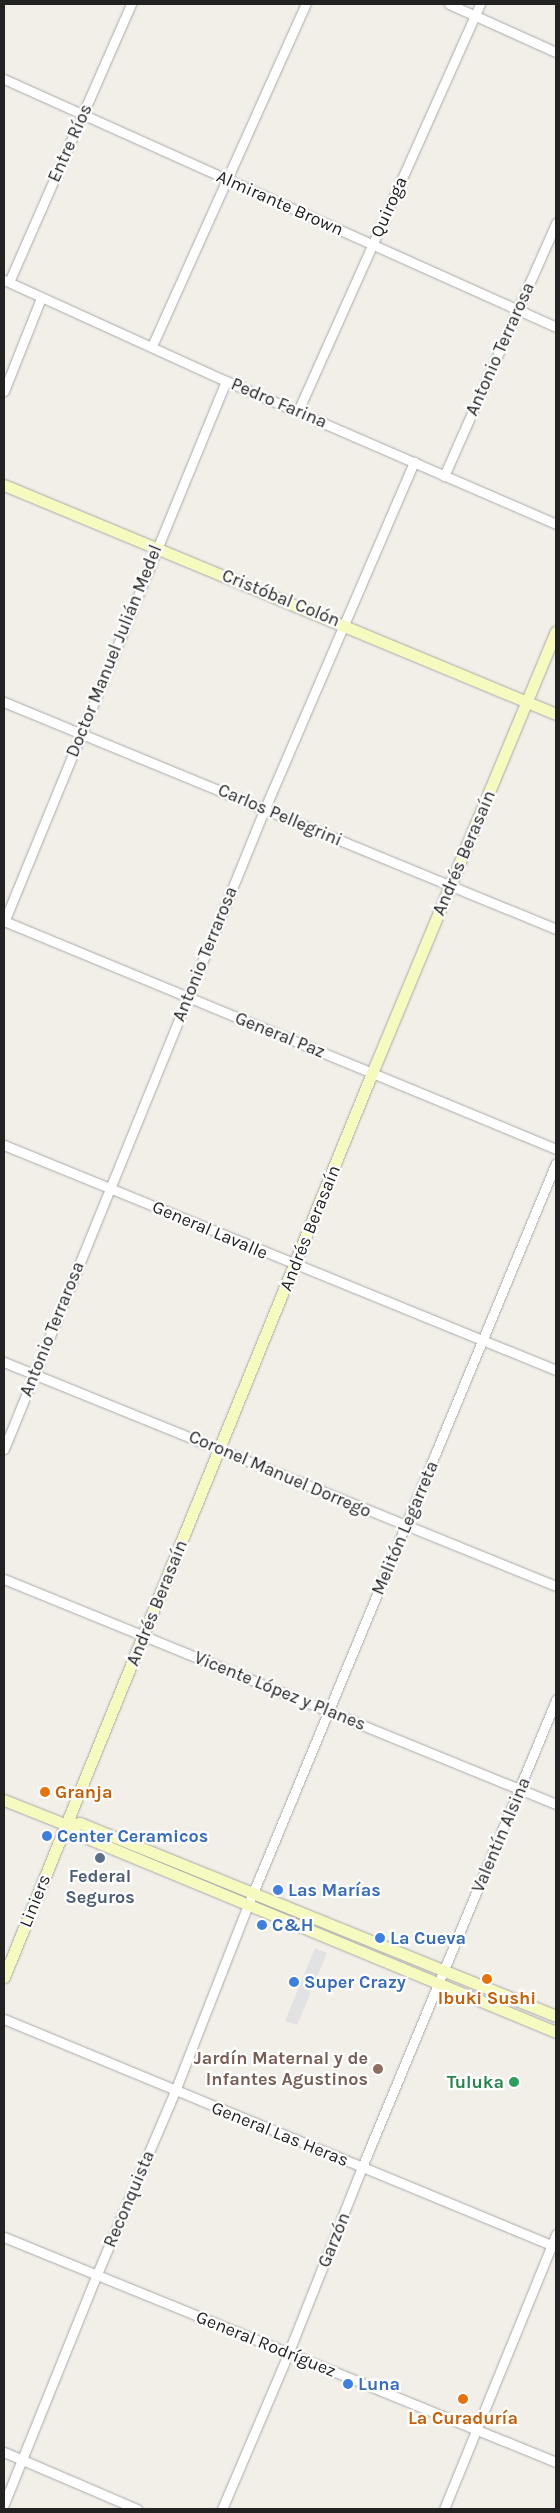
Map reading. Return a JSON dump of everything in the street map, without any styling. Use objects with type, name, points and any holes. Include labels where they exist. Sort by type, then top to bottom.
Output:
[{"type":"street","name":"Entre Ríos","points":[[6,281],[131,4]]},
{"type":"street","points":[[152,346],[306,4]]},
{"type":"street","points":[[449,4],[556,52]]},
{"type":"street","name":"Quiroga","points":[[298,411],[480,4]]},
{"type":"street","name":"Almirante Brown","points":[[4,79],[372,246],[556,327]]},
{"type":"street","name":"Antonio Terrarosa","points":[[444,476],[556,222]]},
{"type":"street","name":"Pedro Farina","points":[[6,281],[226,381],[556,524]]},
{"type":"street","points":[[4,390],[41,298]]},
{"type":"street","name":"Doctor Manuel Julián Medel","points":[[4,922],[156,547],[226,381]]},
{"type":"street","name":"Antonio Terrarosa","points":[[4,1449],[265,808],[414,462]]},
{"type":"street","name":"Cristóbal Colón","points":[[4,484],[556,714]]},
{"type":"street","name":"Andrés Berasaín","points":[[67,1825],[372,1074],[556,632]]},
{"type":"street","name":"Carlos Pellegrini","points":[[4,702],[556,929]]},
{"type":"street","name":"General Paz","points":[[4,922],[556,1148]]},
{"type":"street","name":"General Lavalle","points":[[4,1145],[295,1266],[556,1370]]},
{"type":"street","name":"Melitón Legarreta","points":[[254,1893],[556,1163]]},
{"type":"street","name":"Coronel Manuel Dorrego","points":[[4,1362],[219,1448],[406,1527],[556,1586]]},
{"type":"street","name":"Vicente López y Planes","points":[[4,1578],[556,1804]]},
{"type":"street","name":"Valentín Alsina","points":[[444,1970],[556,1700]]},
{"type":"street","points":[[4,1800],[67,1825],[75,1833],[556,2032]]},
{"type":"street","points":[[67,1825],[80,1823],[556,2016]]},
{"type":"street","name":"Liniers","points":[[4,1977],[67,1825]]},
{"type":"street","name":"Reconquista","points":[[4,2504],[97,2274],[175,2091],[254,1893]]},
{"type":"street","name":"Garzón","points":[[222,2509],[288,2354],[362,2167],[444,1970]]},
{"type":"street","name":"General Las Heras","points":[[4,2018],[175,2091],[554,2246]]},
{"type":"street","points":[[444,2509],[554,2246],[556,2234]]},
{"type":"street","name":"General Rodríguez","points":[[4,2237],[556,2462]]},
{"type":"street","points":[[4,2452],[137,2509]]},
{"type":"shaded area","name":"Super Crazy","points":[[315,1948],[327,1953],[297,2025],[285,2021]]},
{"type":"place","name":"Granja","points":[[45,1792]]},
{"type":"place","name":"Center Ceramicos","points":[[47,1836]]},
{"type":"place","name":"Federal Seguros","points":[[100,1858]]},
{"type":"place","name":"Las Marías","points":[[278,1890]]},
{"type":"place","name":"C&H","points":[[262,1925]]},
{"type":"place","name":"La Cueva","points":[[380,1938]]},
{"type":"place","name":"Ibuki Sushi","points":[[487,1979]]},
{"type":"place","name":"Super Crazy","points":[[294,1982]]},
{"type":"place","name":"Jardín Maternal y de Infantes Agustinos","points":[[378,2069]]},
{"type":"place","name":"Tuluka","points":[[514,2082]]},
{"type":"place","name":"Luna","points":[[348,2384]]},
{"type":"place","name":"La Curaduría","points":[[463,2399]]}]
